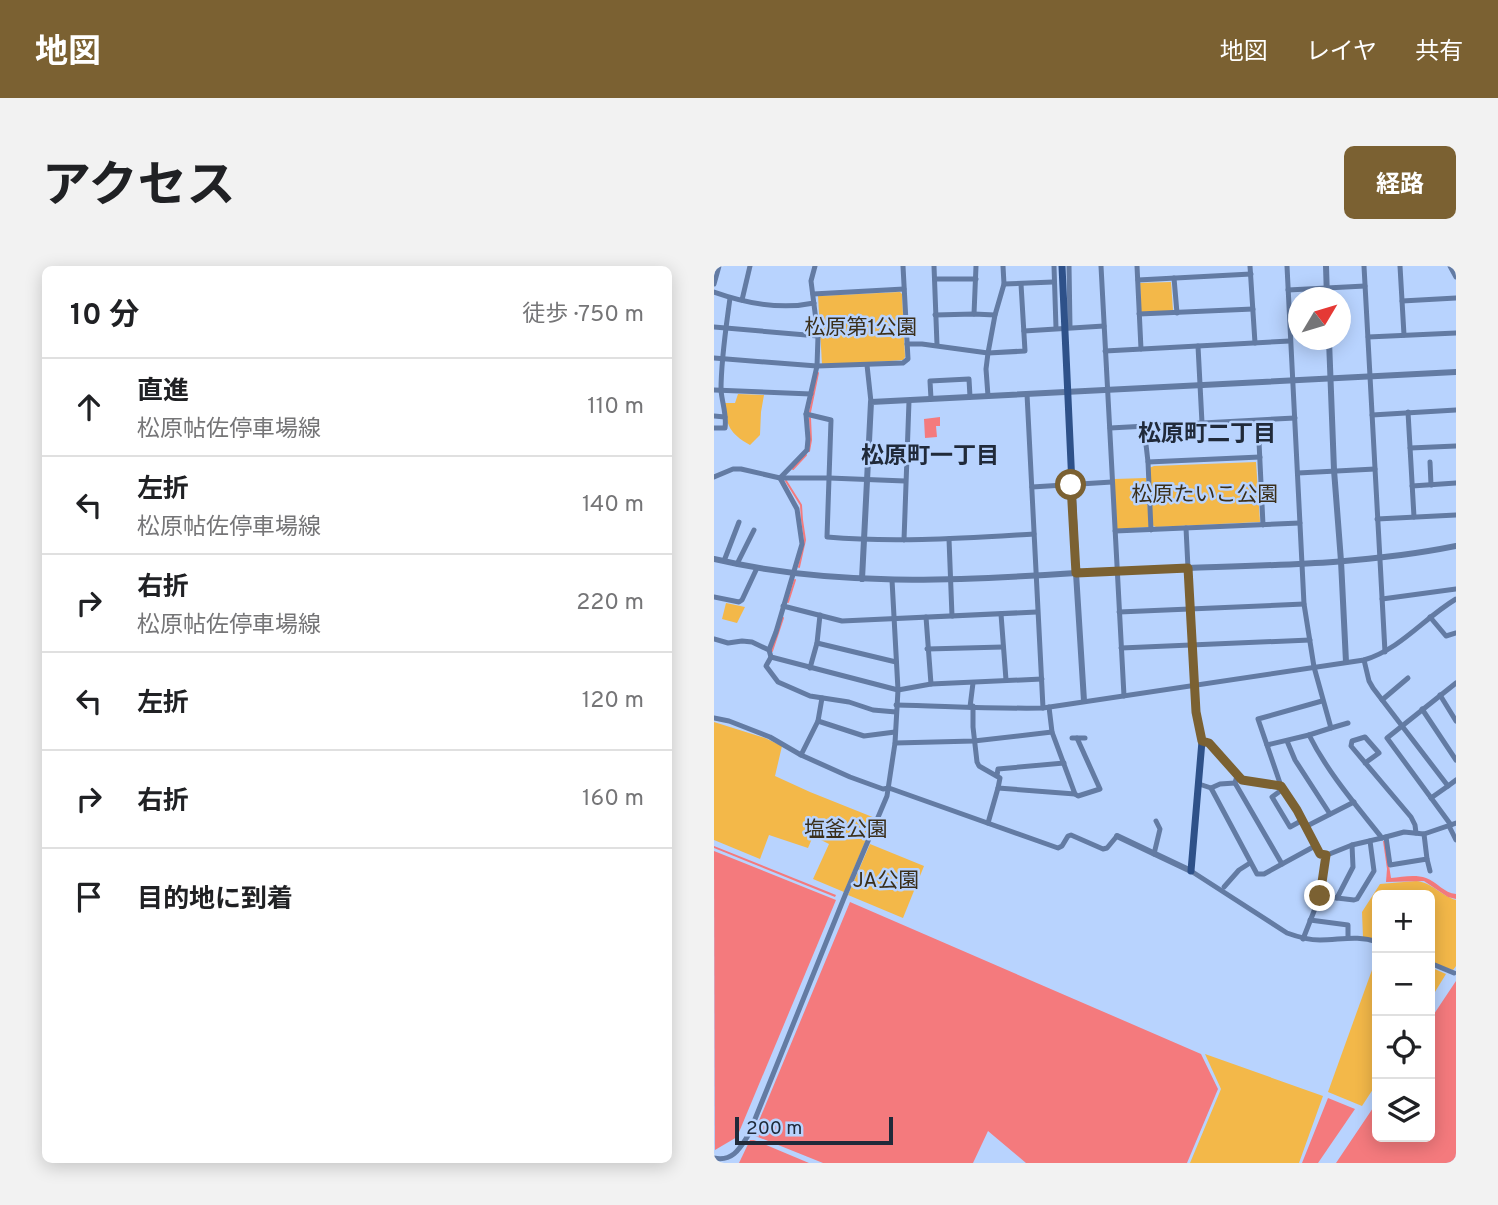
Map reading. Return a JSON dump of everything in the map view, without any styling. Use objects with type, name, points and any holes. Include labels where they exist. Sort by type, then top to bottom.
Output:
[{"type":"main road","points":[[1062,266],[1076,573],[1188,568],[1196,712],[1202,741],[1191,871]]},
{"type":"street","points":[[714,284],[719,266]]},
{"type":"street","points":[[742,300],[750,266]]},
{"type":"street","points":[[780,478],[807,450],[806,414],[817,366],[818,336],[811,281],[815,266]]},
{"type":"street","points":[[714,358],[817,366],[903,363],[908,359],[903,266]]},
{"type":"street","points":[[934,266],[937,345]]},
{"type":"street","points":[[974,314],[975,266]]},
{"type":"street","points":[[988,396],[986,369],[995,315],[1004,284],[1003,266]]},
{"type":"street","points":[[1054,266],[1054,282],[1064,326]]},
{"type":"street","points":[[1064,326],[1069,266]]},
{"type":"street","points":[[1101,266],[1124,696]]},
{"type":"street","points":[[1137,266],[1141,349]]},
{"type":"street","points":[[1250,266],[1255,343]]},
{"type":"street","points":[[1287,266],[1288,290]]},
{"type":"street","points":[[1326,266],[1326,287]]},
{"type":"street","points":[[1364,266],[1385,652]]},
{"type":"street","points":[[1402,266],[1404,335]]},
{"type":"street","points":[[1450,266],[1456,277]]},
{"type":"street","points":[[1138,280],[1251,274]]},
{"type":"street","points":[[1174,278],[1177,313]]},
{"type":"street","points":[[934,279],[976,279]]},
{"type":"street","points":[[1004,284],[1054,282]]},
{"type":"street","points":[[907,344],[937,345],[988,353],[1025,351],[1021,284]]},
{"type":"street","points":[[1346,287],[1365,286]]},
{"type":"street","points":[[813,294],[904,289]]},
{"type":"street","points":[[714,292],[730,298],[795,307],[814,303]]},
{"type":"street","points":[[714,428],[725,428],[721,391],[722,359],[730,298]]},
{"type":"street","points":[[1402,300],[1456,298]]},
{"type":"street","points":[[1139,314],[1253,309]]},
{"type":"street","points":[[935,315],[995,315]]},
{"type":"street","points":[[1024,331],[1064,326],[1104,326]]},
{"type":"street","points":[[714,327],[818,336]]},
{"type":"street","points":[[1368,337],[1456,333]]},
{"type":"street","points":[[1105,351],[1288,341]]},
{"type":"street","points":[[1198,346],[1202,423]]},
{"type":"street","points":[[1290,350],[1304,604],[1314,667],[1332,728]]},
{"type":"street","points":[[1330,350],[1346,662]]},
{"type":"street","points":[[862,579],[871,402],[867,365]]},
{"type":"street","points":[[871,402],[1456,372]]},
{"type":"street","points":[[931,399],[930,382],[969,379],[970,397]]},
{"type":"street","points":[[714,390],[811,394]]},
{"type":"street","points":[[1027,394],[1042,679],[1052,732],[1075,794]]},
{"type":"street","points":[[904,540],[909,401]]},
{"type":"street","points":[[1372,415],[1456,410]]},
{"type":"street","points":[[1408,412],[1414,517]]},
{"type":"street","points":[[806,414],[831,420],[827,537],[904,540],[1034,534]]},
{"type":"street","points":[[714,416],[725,417]]},
{"type":"street","points":[[1110,428],[1295,418]]},
{"type":"street","points":[[1258,421],[1263,525]]},
{"type":"street","points":[[1144,427],[1151,530]]},
{"type":"street","points":[[1410,448],[1456,446]]},
{"type":"street","points":[[1148,462],[1260,457]]},
{"type":"street","points":[[1430,462],[1431,485]]},
{"type":"street","points":[[714,477],[733,469],[741,469],[780,478],[905,481]]},
{"type":"street","points":[[1298,473],[1375,469]]},
{"type":"street","points":[[780,478],[797,509],[802,544],[766,666],[778,682],[810,696],[849,702],[873,710],[971,706],[1046,708],[1364,660],[1397,645],[1439,609],[1456,599]]},
{"type":"street","points":[[1032,487],[1112,482]]},
{"type":"street","points":[[1412,486],[1456,483]]},
{"type":"street","points":[[1377,519],[1456,515]]},
{"type":"street","points":[[724,561],[738,522]]},
{"type":"street","points":[[1115,531],[1300,523]]},
{"type":"street","points":[[1185,528],[1188,568],[1380,559],[1456,547]]},
{"type":"street","points":[[737,564],[754,530]]},
{"type":"street","points":[[949,539],[952,616]]},
{"type":"street","points":[[714,559],[794,573],[862,579],[950,579],[1076,573],[1084,701]]},
{"type":"street","points":[[714,597],[738,602],[742,600],[757,568]]},
{"type":"street","points":[[714,1158],[722,1160],[733,1156],[749,1134],[889,788],[898,690],[892,580]]},
{"type":"street","points":[[1381,599],[1456,589]]},
{"type":"street","points":[[1119,612],[1304,604]]},
{"type":"street","points":[[783,606],[842,621],[1037,612]]},
{"type":"street","points":[[1001,614],[1006,680]]},
{"type":"street","points":[[810,668],[817,643],[820,615]]},
{"type":"street","points":[[926,617],[930,684]]},
{"type":"street","points":[[1430,617],[1446,636],[1456,633]]},
{"type":"street","points":[[714,639],[728,643],[752,642],[770,653],[810,668],[898,690],[930,684],[1042,679]]},
{"type":"street","points":[[1121,648],[1310,640]]},
{"type":"street","points":[[817,643],[896,662]]},
{"type":"street","points":[[928,649],[1003,647]]},
{"type":"street","points":[[1364,660],[1369,681],[1448,786]]},
{"type":"street","points":[[1382,700],[1408,678]]},
{"type":"street","points":[[973,683],[971,706],[977,762],[979,766],[1000,778],[988,823]]},
{"type":"street","points":[[1456,683],[1387,738],[1452,824],[1456,839]]},
{"type":"street","points":[[1440,695],[1456,721]]},
{"type":"street","points":[[801,755],[818,721],[822,698]]},
{"type":"street","points":[[1322,701],[1258,719],[1282,787],[1320,854],[1326,855],[1352,845],[1404,832],[1424,834],[1452,824]]},
{"type":"street","points":[[1422,709],[1456,760]]},
{"type":"street","points":[[714,718],[770,737],[801,755],[861,781],[883,789],[889,788],[1058,848],[1071,835],[1103,849],[1117,836],[1191,871],[1287,933],[1303,939],[1349,937],[1372,941]]},
{"type":"street","points":[[818,721],[864,736],[895,732]]},
{"type":"street","points":[[1266,745],[1348,723]]},
{"type":"street","points":[[895,744],[974,741],[1052,732]]},
{"type":"street","points":[[1309,735],[1319,754],[1354,802],[1384,837],[1390,864],[1427,859]]},
{"type":"street","points":[[1365,763],[1379,753],[1365,737],[1352,741],[1352,746],[1365,763],[1410,817],[1416,833]]},
{"type":"street","points":[[998,788],[1078,796],[1100,789],[1075,738],[1085,738]]},
{"type":"street","points":[[1202,741],[1209,743],[1242,780],[1282,787]]},
{"type":"street","points":[[1287,741],[1295,760],[1330,814]]},
{"type":"street","points":[[997,775],[998,769],[1064,763]]},
{"type":"street","points":[[1237,776],[1235,783],[1282,864]]},
{"type":"street","points":[[1431,797],[1456,780]]},
{"type":"street","points":[[1199,785],[1210,788],[1235,783]]},
{"type":"street","points":[[1282,787],[1272,797],[1290,827],[1301,821]]},
{"type":"street","points":[[1210,788],[1257,874],[1260,875],[1315,846]]},
{"type":"street","points":[[1305,827],[1354,802]]},
{"type":"street","points":[[1154,854],[1160,829],[1156,821]]},
{"type":"street","points":[[1424,834],[1430,871]]},
{"type":"street","points":[[1320,896],[1357,899],[1374,871],[1370,841]]},
{"type":"street","points":[[1337,898],[1353,867],[1352,845]]},
{"type":"street","points":[[1303,939],[1320,896],[1326,855]]},
{"type":"street","points":[[1224,887],[1239,870],[1250,863]]},
{"type":"street","points":[[1310,920],[1348,925],[1349,937]]},
{"type":"street","points":[[1435,965],[1454,973]]},
{"type":"green space","points":[[1171,282],[1173,311],[1141,312],[1140,283]]},
{"type":"green space","name":"松原第1公園","points":[[900,292],[905,357],[903,360],[822,364],[818,296]]},
{"type":"green space","points":[[738,394],[764,395],[760,435],[750,445],[733,433],[726,418],[724,403],[735,403]]},
{"type":"green space","name":"松原たいこ公園","points":[[1256,462],[1260,522],[1156,527],[1152,525],[1149,468]]},
{"type":"green space","points":[[1146,478],[1149,527],[1117,529],[1114,479]]},
{"type":"green space","points":[[726,603],[745,607],[737,623],[722,619]]},
{"type":"green space","name":"塩釜公園","points":[[714,722],[782,746],[775,776],[875,818],[844,892],[813,879],[829,844],[813,836],[808,848],[769,835],[760,859],[714,840]]},
{"type":"green space","name":"JA公園","points":[[870,844],[924,866],[903,918],[848,895]]},
{"type":"green space","points":[[1416,881],[1427,884],[1456,900],[1456,966],[1453,970],[1435,964],[1435,890],[1376,890],[1380,884]]},
{"type":"green space","points":[[1372,896],[1372,940],[1363,937],[1362,912]]},
{"type":"green space","points":[[1435,969],[1446,974],[1435,992]]},
{"type":"green space","points":[[1372,970],[1372,1091],[1362,1106],[1328,1092]]},
{"type":"green space","points":[[1205,1054],[1323,1096],[1299,1163],[1190,1163],[1221,1089]]},
{"type":"shaded area","points":[[940,417],[940,426],[936,426],[937,437],[925,438],[924,419]]},
{"type":"shaded area","points":[[1383,841],[1391,878],[1426,878],[1456,894],[1456,899],[1448,897],[1424,881],[1386,882]]},
{"type":"shaded area","points":[[714,846],[836,895],[835,897]]},
{"type":"shaded area","points":[[714,851],[836,900],[737,1137],[715,1150]]},
{"type":"shaded area","points":[[850,902],[1201,1054],[1218,1089],[1187,1163],[1026,1163],[988,1131],[973,1163],[823,1163],[753,1135]]},
{"type":"shaded area","points":[[1456,981],[1456,1163],[1336,1163],[1372,1109],[1372,1142],[1435,1142],[1435,1012]]},
{"type":"shaded area","points":[[1328,1098],[1355,1109],[1318,1163],[1302,1163]]},
{"type":"shaded area","points":[[750,1140],[754,1140],[809,1163],[739,1163]]},
{"type":"waterway","points":[[810,412],[818,373]]},
{"type":"waterway","points":[[809,451],[810,418]]},
{"type":"waterway","points":[[793,469],[806,455]]},
{"type":"waterway","points":[[786,481],[801,505],[805,540],[799,567]]},
{"type":"waterway","points":[[788,602],[795,580]]},
{"type":"waterway","points":[[772,651],[783,618]]},
{"type":"district","name":"松原町二丁目","points":[[1207,435]]},
{"type":"district","name":"松原町一丁目","points":[[930,457]]},
{"type":"route","points":[[1071,485],[1076,573],[1188,568],[1196,712],[1202,741],[1209,743],[1242,780],[1281,786],[1320,854],[1326,855],[1320,896]]}]
